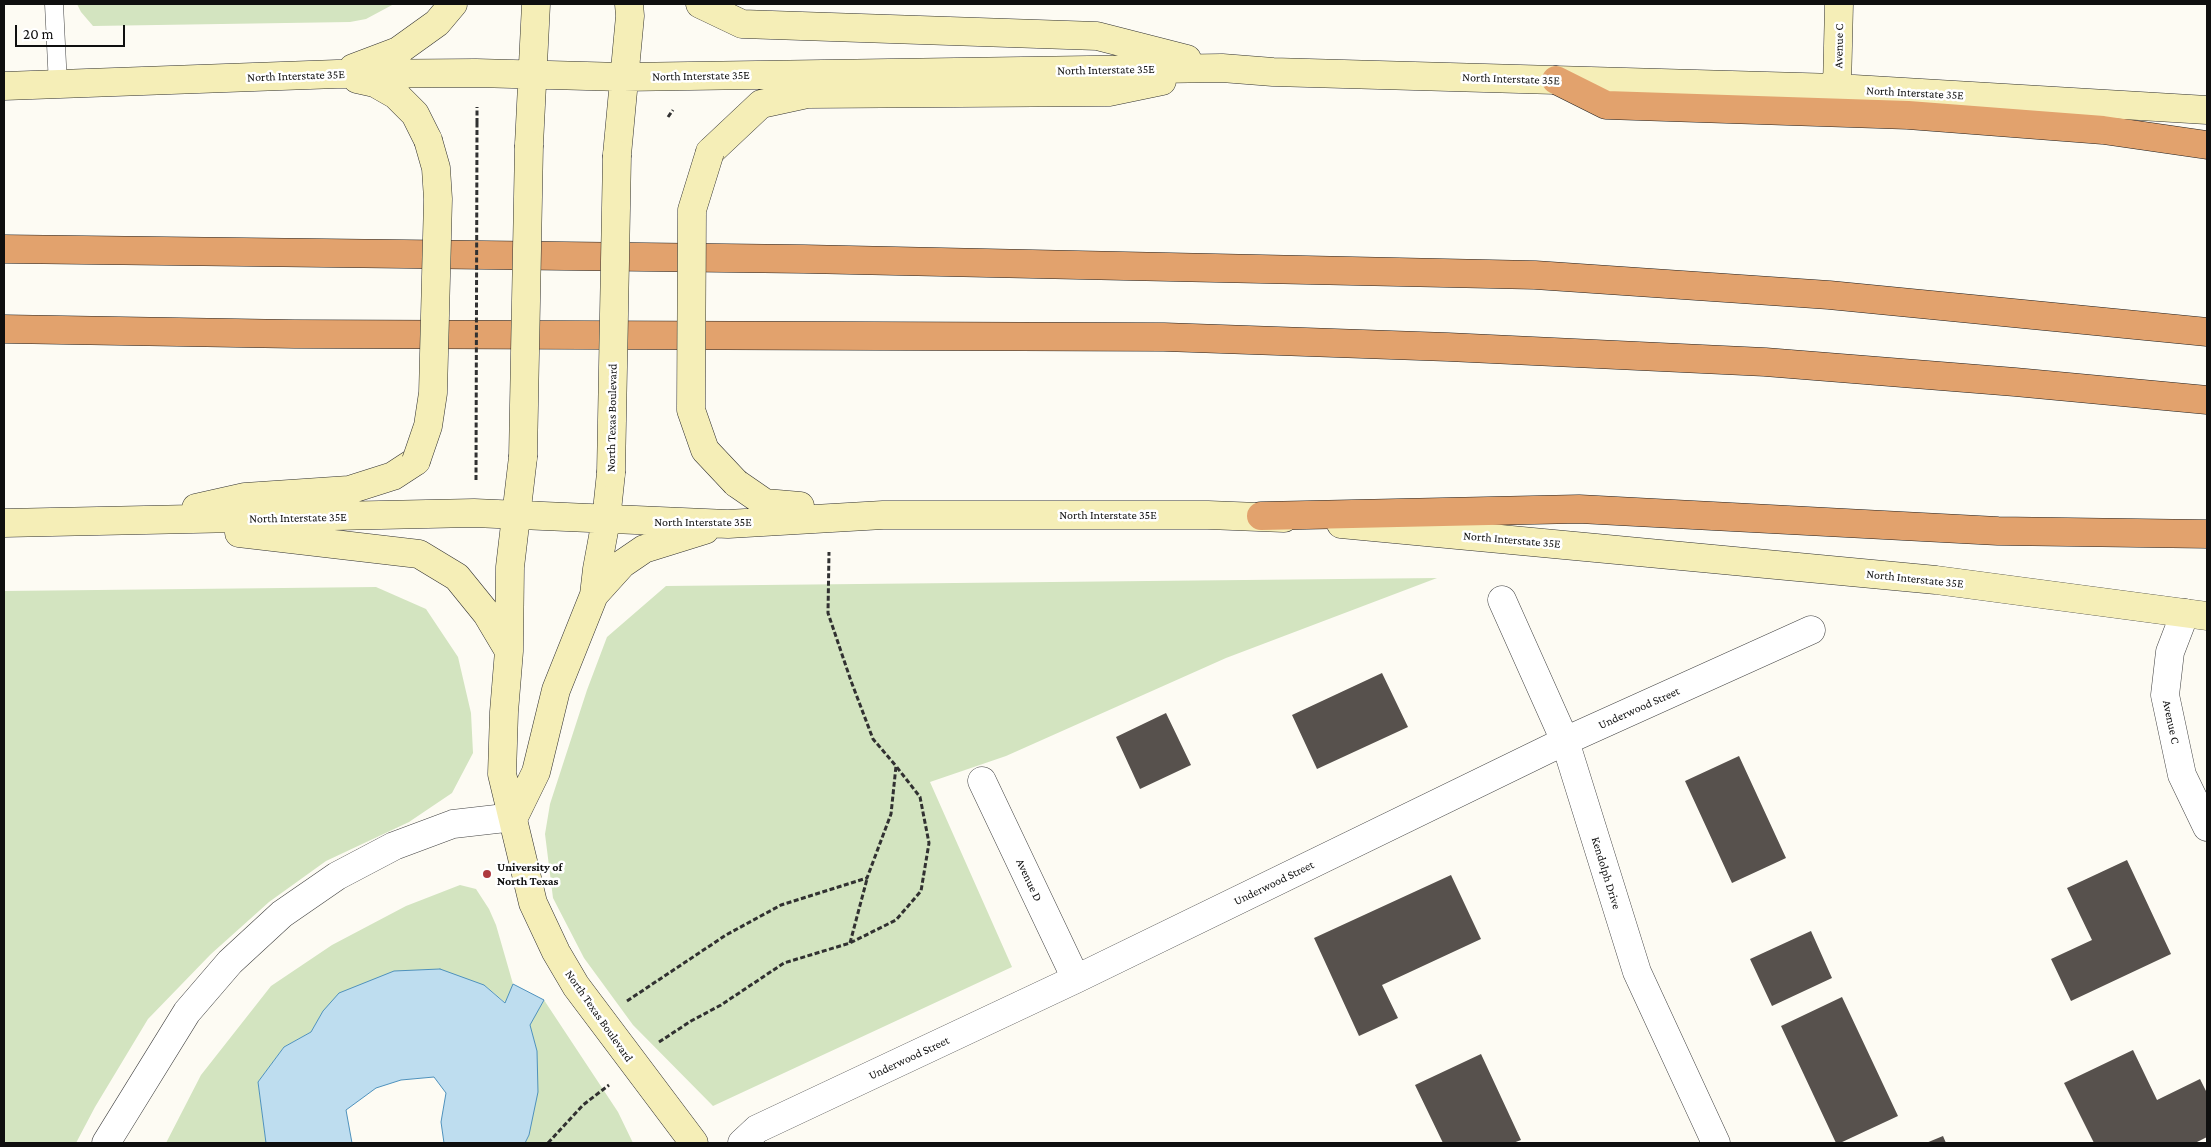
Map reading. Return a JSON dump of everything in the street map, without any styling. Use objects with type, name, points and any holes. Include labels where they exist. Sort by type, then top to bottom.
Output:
[{"type":"highway","points":[[1556,80],[1606,105],[1908,115],[2103,130],[2207,144]]},
{"type":"highway","points":[[4,249],[814,259],[1535,275],[1829,295],[2207,332]]},
{"type":"highway","points":[[4,329],[303,334],[1164,337],[1448,347],[1766,362],[2016,382],[2207,400]]},
{"type":"highway","points":[[1261,516],[1579,509],[1998,531],[2207,534]]},
{"type":"main road","points":[[337,74],[398,51],[437,22],[453,4]]},
{"type":"main road","name":"North Texas Boulevard","points":[[536,4],[529,145],[522,457],[510,567],[509,651],[504,712],[502,774],[514,817],[533,903],[556,952],[576,986],[599,1019],[694,1143]]},
{"type":"main road","name":"North Texas Boulevard","points":[[514,817],[536,772],[556,690],[594,596],[606,520],[611,473],[617,155],[630,16],[629,4]]},
{"type":"main road","points":[[700,4],[742,24],[1097,36],[1222,68]]},
{"type":"main road","name":"Avenue C","points":[[1838,88],[1840,4]]},
{"type":"main road","name":"North Interstate 35E","points":[[4,86],[337,74],[534,74],[623,78],[1222,68],[1273,72],[1838,88],[2207,110]]},
{"type":"main road","points":[[882,515],[765,502],[736,482],[706,450],[691,410],[692,210],[710,152],[761,104],[807,94],[1109,92],[1222,68]]},
{"type":"main road","points":[[141,521],[245,497],[349,490],[393,476],[416,461],[428,426],[433,393],[438,199],[436,168],[428,140],[415,114],[396,95],[375,83],[337,74]]},
{"type":"main road","name":"North Interstate 35E","points":[[4,523],[464,514],[728,524],[882,515],[1261,516],[1936,580],[2196,615]]},
{"type":"main road","points":[[141,521],[419,554],[457,577],[486,614],[509,651]]},
{"type":"main road","points":[[594,596],[622,564],[644,549],[728,524]]},
{"type":"street","name":"Kendolph Drive","points":[[1502,600],[1565,741],[1638,972],[1716,1143]]},
{"type":"street","name":"Avenue C","points":[[2196,615],[2170,652],[2165,695],[2182,774],[2207,827]]},
{"type":"street","name":"Underwood Street","points":[[742,1143],[757,1129],[1076,979],[1565,741],[1811,630]]},
{"type":"street","name":"Avenue D","points":[[982,781],[1076,979]]},
{"type":"street","points":[[106,1143],[187,1012],[230,962],[282,914],[336,876],[394,846],[453,824],[514,817]]},
{"type":"lane","points":[[54,4],[58,85]]},
{"type":"path","points":[[476,480],[477,98]]},
{"type":"path","points":[[654,1045],[691,1021],[721,1005],[784,963],[850,943],[896,920],[921,891],[929,843],[920,796],[873,739],[851,681],[828,613],[829,551]]},
{"type":"path","points":[[850,943],[867,878],[891,814],[896,766]]},
{"type":"path","points":[[622,1004],[726,935],[781,905],[867,878]]},
{"type":"path","points":[[548,1143],[582,1105],[614,1082]]},
{"type":"green space","points":[[77,4],[394,4],[366,19],[350,22],[93,26]]},
{"type":"green space","points":[[1437,578],[1226,658],[1006,756],[930,782],[1012,967],[713,1106],[633,1025],[584,958],[553,898],[545,834],[550,804],[587,690],[607,637],[666,586]]},
{"type":"green space","points":[[376,587],[426,609],[458,657],[471,713],[473,753],[452,793],[409,822],[326,861],[269,902],[211,954],[148,1019],[95,1107],[76,1143],[4,1143],[4,591]]},
{"type":"green space","points":[[460,885],[476,889],[489,909],[496,925],[513,984],[506,1003],[484,985],[323,1011],[311,1032],[284,1047],[258,1082],[266,1143],[166,1143],[201,1075],[271,986],[332,945],[406,906]]},
{"type":"green space","points":[[544,1000],[618,1112],[633,1143],[525,1143],[529,1135],[537,1051],[529,1025]]},
{"type":"water","points":[[440,969],[484,985],[505,1003],[513,984],[544,1000],[530,1025],[537,1051],[538,1092],[529,1135],[525,1143],[444,1143],[441,1122],[446,1093],[434,1077],[401,1080],[376,1088],[346,1110],[352,1143],[266,1143],[258,1082],[284,1047],[311,1032],[323,1011],[339,993],[394,971]]},
{"type":"building","points":[[1382,673],[1408,727],[1317,769],[1292,715]]},
{"type":"building","points":[[1166,713],[1191,765],[1140,789],[1116,737]]},
{"type":"building","points":[[1739,756],[1786,858],[1732,883],[1685,781]]},
{"type":"building","points":[[2127,860],[2171,954],[2071,1001],[2051,959],[2092,940],[2067,888]]},
{"type":"building","points":[[1451,875],[1481,939],[1382,985],[1398,1018],[1359,1036],[1314,938]]},
{"type":"building","points":[[1811,931],[1832,978],[1772,1006],[1750,959]]},
{"type":"building","points":[[1842,997],[1898,1116],[1840,1143],[1836,1143],[1781,1026]]},
{"type":"building","points":[[2133,1050],[2157,1100],[2200,1079],[2207,1093],[2207,1137],[2195,1143],[2094,1143],[2064,1083]]},
{"type":"building","points":[[1481,1054],[1521,1140],[1513,1143],[1443,1143],[1415,1085]]},
{"type":"building","points":[[1943,1136],[1946,1143],[1926,1143]]},
{"type":"place","name":"University of North Texas","points":[[487,874]]}]
